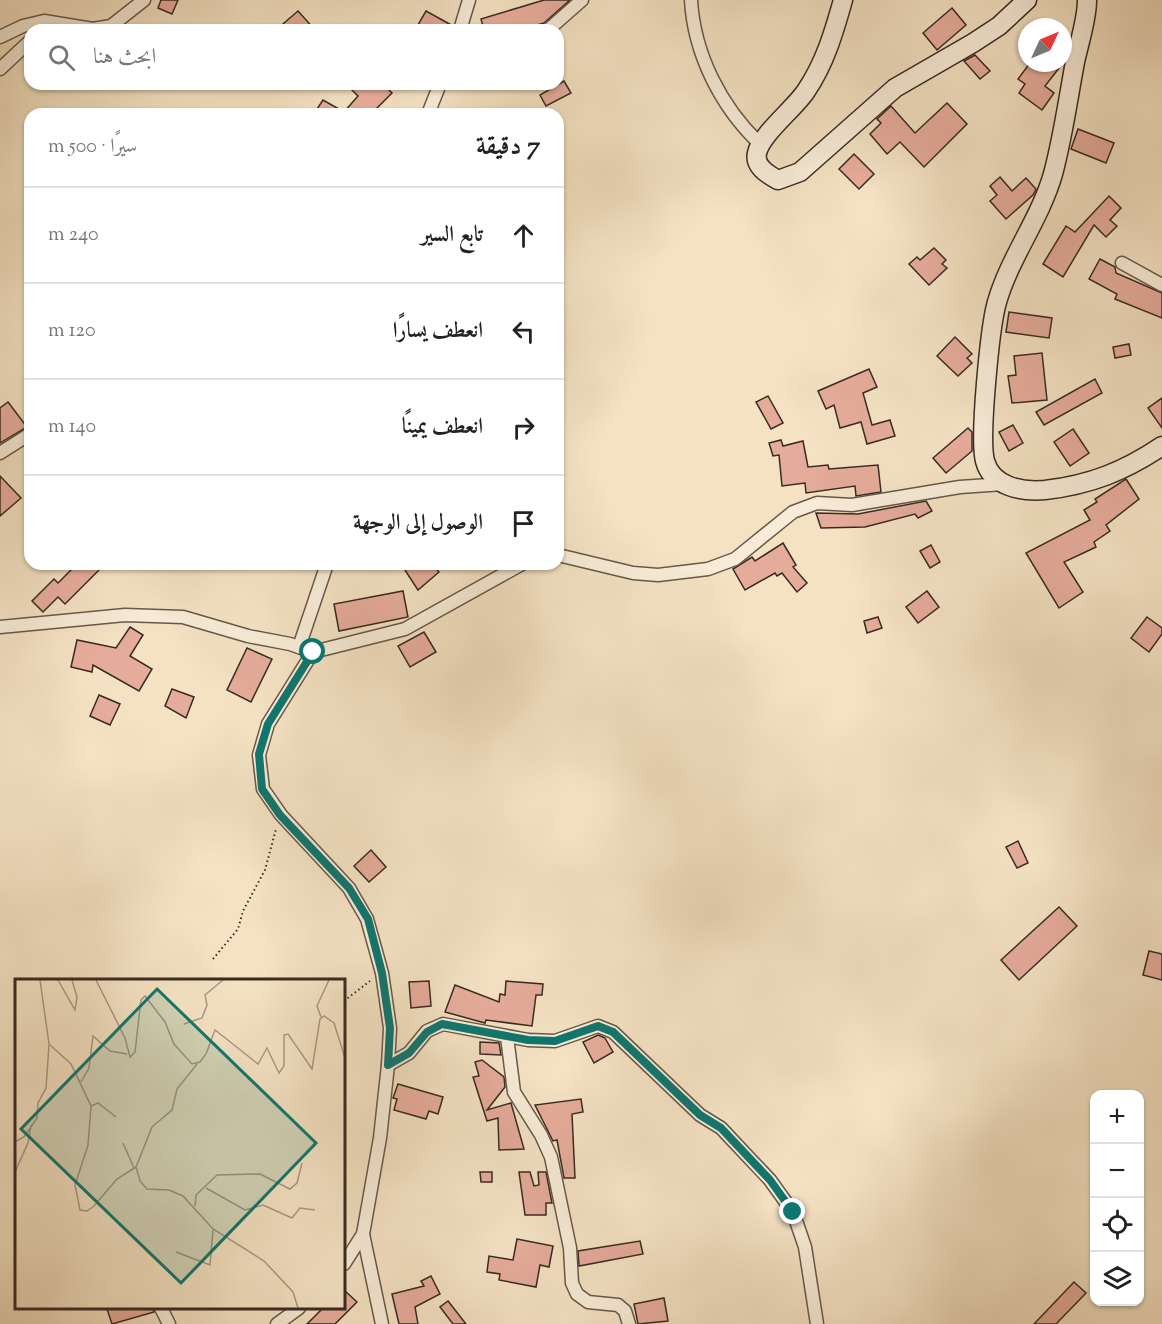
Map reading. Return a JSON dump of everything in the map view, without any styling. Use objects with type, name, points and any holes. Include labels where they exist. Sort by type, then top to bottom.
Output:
[{"type":"main road","points":[[843,0],[820,68],[797,104],[760,144],[756,160],[769,175],[778,180],[800,172],[895,88],[999,26],[1027,0]]},
{"type":"main road","points":[[1087,0],[1053,174],[1036,219],[1010,268],[996,304],[988,373],[985,462],[1004,484],[1027,491],[1086,484],[1138,463],[1162,446]]},
{"type":"street","points":[[114,24],[144,0]]},
{"type":"street","points":[[462,24],[469,0]]},
{"type":"street","points":[[555,24],[582,0]]},
{"type":"street","points":[[690,0],[692,21],[702,60],[746,131],[760,144]]},
{"type":"street","points":[[31,24],[44,21],[62,24]]},
{"type":"street","points":[[0,37],[24,26]]},
{"type":"street","points":[[0,69],[24,47]]},
{"type":"street","points":[[430,108],[438,90]]},
{"type":"street","points":[[1122,263],[1162,285]]},
{"type":"street","points":[[0,453],[24,438]]},
{"type":"street","points":[[564,556],[633,573],[658,575],[708,568],[735,559],[793,512],[818,503],[852,505],[960,487],[1004,484]]},
{"type":"street","points":[[299,647],[325,570]]},
{"type":"street","points":[[0,627],[125,615],[183,617],[313,652],[405,629],[511,570]]},
{"type":"street","points":[[313,652],[268,724],[259,754],[262,789],[280,815],[349,888],[368,919],[382,973],[390,1028],[388,1065],[380,1138],[363,1234],[382,1324]]},
{"type":"street","points":[[388,1065],[409,1053],[427,1032],[442,1024],[507,1037],[555,1041],[598,1026],[613,1032],[700,1115],[721,1128],[770,1180],[793,1212],[805,1246],[817,1324]]},
{"type":"street","points":[[507,1037],[514,1092],[541,1135],[551,1157],[570,1248],[572,1283],[577,1294],[588,1302],[618,1305],[624,1311],[629,1324]]},
{"type":"street","points":[[345,1262],[363,1234]]},
{"type":"street","points":[[162,1309],[169,1324]]},
{"type":"street","points":[[277,1324],[298,1309]]},
{"type":"path","points":[[213,959],[238,929],[243,911],[265,870],[280,815]]},
{"type":"path","points":[[345,1000],[382,973]]},
{"type":"building","points":[[161,0],[178,0],[172,14],[158,8]]},
{"type":"building","points":[[544,0],[570,0],[541,24],[482,24],[481,19]]},
{"type":"building","points":[[952,8],[966,25],[937,50],[923,33]]},
{"type":"building","points":[[298,11],[310,24],[283,24]]},
{"type":"building","points":[[426,11],[449,24],[418,24]]},
{"type":"building","points":[[975,55],[990,71],[980,79],[964,61]]},
{"type":"building","points":[[1023,72],[1056,72],[1045,86],[1054,93],[1042,110],[1019,93],[1025,84],[1018,79]]},
{"type":"building","points":[[564,81],[571,93],[546,106],[540,95],[549,90],[564,90]]},
{"type":"building","points":[[352,90],[389,90],[392,93],[377,108],[348,108],[358,96]]},
{"type":"building","points":[[323,100],[337,108],[318,108]]},
{"type":"building","points":[[947,103],[967,124],[924,167],[900,142],[887,154],[870,134],[881,123],[877,119],[891,106],[915,133]]},
{"type":"building","points":[[1078,129],[1114,143],[1106,163],[1071,149]]},
{"type":"building","points":[[854,154],[874,174],[859,189],[839,169]]},
{"type":"building","points":[[1000,177],[1012,191],[1026,178],[1036,189],[1033,195],[1006,219],[990,201],[997,195],[990,186]]},
{"type":"building","points":[[1109,196],[1121,208],[1110,220],[1117,226],[1106,237],[1094,225],[1063,277],[1043,264],[1066,226],[1075,232]]},
{"type":"building","points":[[934,248],[946,260],[942,264],[947,268],[929,285],[909,264],[917,257],[920,260]]},
{"type":"building","points":[[1100,259],[1115,267],[1116,273],[1162,293],[1162,318],[1115,299],[1117,294],[1089,279]]},
{"type":"building","points":[[1009,312],[1052,318],[1049,338],[1006,332]]},
{"type":"building","points":[[955,337],[972,354],[967,358],[972,363],[958,376],[937,356]]},
{"type":"building","points":[[1129,344],[1131,355],[1115,358],[1113,347]]},
{"type":"building","points":[[1042,353],[1047,400],[1012,403],[1008,376],[1016,375],[1014,356]]},
{"type":"building","points":[[869,369],[877,387],[863,393],[872,425],[890,420],[895,436],[867,444],[861,422],[840,428],[834,405],[826,409],[818,391]]},
{"type":"building","points":[[1095,379],[1102,393],[1044,425],[1036,412]]},
{"type":"building","points":[[768,396],[783,423],[771,429],[756,402]]},
{"type":"building","points":[[1162,398],[1162,428],[1148,408]]},
{"type":"building","points":[[8,402],[24,423],[24,429],[0,443],[0,408]]},
{"type":"building","points":[[1013,425],[1023,443],[1009,451],[999,432]]},
{"type":"building","points":[[968,428],[972,432],[972,451],[946,473],[933,458]]},
{"type":"building","points":[[1073,429],[1089,453],[1070,466],[1054,442]]},
{"type":"building","points":[[781,440],[783,446],[803,441],[808,467],[828,465],[829,469],[878,465],[881,492],[856,496],[855,486],[806,493],[805,483],[782,486],[779,455],[773,456],[769,443]]},
{"type":"building","points":[[0,476],[21,498],[0,516]]},
{"type":"building","points":[[1126,479],[1139,499],[1106,525],[1110,531],[1094,542],[1096,547],[1064,562],[1083,592],[1059,608],[1026,553],[1090,520],[1084,510],[1097,502],[1095,499]]},
{"type":"building","points":[[926,501],[932,511],[918,518],[915,514],[865,527],[821,528],[816,513],[858,514]]},
{"type":"building","points":[[783,543],[796,565],[793,567],[807,583],[797,592],[782,573],[777,576],[775,573],[745,590],[733,569],[752,557],[755,561]]},
{"type":"building","points":[[931,545],[940,562],[930,568],[920,551]]},
{"type":"building","points":[[71,570],[99,570],[65,604],[58,597],[43,612],[32,601],[54,579],[58,583]]},
{"type":"building","points":[[405,570],[437,570],[439,572],[418,590]]},
{"type":"building","points":[[403,591],[408,617],[339,631],[334,604]]},
{"type":"building","points":[[927,591],[939,607],[918,623],[906,607]]},
{"type":"building","points":[[878,617],[882,628],[867,633],[864,621]]},
{"type":"building","points":[[1147,617],[1162,628],[1162,634],[1149,652],[1131,638]]},
{"type":"building","points":[[130,627],[143,635],[130,656],[152,669],[139,691],[93,665],[92,672],[71,667],[77,640],[116,648]]},
{"type":"building","points":[[424,632],[436,652],[410,667],[398,646]]},
{"type":"building","points":[[247,648],[272,659],[251,702],[227,690]]},
{"type":"building","points":[[172,689],[194,697],[186,718],[165,706]]},
{"type":"building","points":[[99,695],[120,704],[110,725],[90,716]]},
{"type":"building","points":[[1018,841],[1028,863],[1017,868],[1006,847]]},
{"type":"building","points":[[371,850],[386,867],[369,882],[354,866]]},
{"type":"building","points":[[1059,907],[1077,926],[1019,980],[1001,960]]},
{"type":"building","points":[[1149,951],[1162,954],[1162,980],[1143,975]]},
{"type":"building","points":[[429,981],[431,1006],[411,1008],[409,982]]},
{"type":"building","points":[[506,981],[543,984],[542,995],[536,995],[532,1026],[486,1020],[485,1023],[445,1012],[455,985],[499,1002],[500,994],[505,995]]},
{"type":"building","points":[[598,1035],[605,1038],[613,1052],[594,1063],[583,1042]]},
{"type":"building","points":[[480,1042],[499,1043],[501,1055],[480,1054]]},
{"type":"building","points":[[482,1060],[504,1077],[505,1087],[487,1110],[511,1103],[524,1149],[499,1150],[498,1118],[487,1121],[473,1077],[479,1076],[475,1062]]},
{"type":"building","points":[[398,1084],[443,1097],[438,1114],[429,1111],[426,1119],[394,1110],[397,1099],[393,1098]]},
{"type":"building","points":[[581,1099],[583,1112],[572,1114],[575,1178],[564,1178],[557,1140],[553,1141],[535,1105]]},
{"type":"building","points":[[480,1172],[492,1172],[492,1182],[481,1182]]},
{"type":"building","points":[[519,1172],[530,1172],[534,1186],[539,1185],[538,1172],[546,1172],[552,1203],[546,1203],[546,1215],[525,1215]]},
{"type":"building","points":[[517,1239],[553,1246],[549,1267],[540,1265],[536,1287],[499,1280],[500,1274],[487,1272],[489,1256],[513,1260]]},
{"type":"building","points":[[640,1241],[643,1254],[579,1266],[578,1251]]},
{"type":"building","points":[[431,1276],[440,1294],[415,1307],[418,1324],[399,1324],[392,1294],[424,1286],[421,1281]]},
{"type":"building","points":[[1074,1282],[1086,1293],[1056,1324],[1034,1324]]},
{"type":"building","points":[[345,1291],[357,1302],[335,1324],[307,1324],[322,1309],[345,1309]]},
{"type":"building","points":[[664,1298],[668,1321],[638,1324],[634,1304]]},
{"type":"building","points":[[448,1301],[466,1324],[453,1324],[440,1307]]},
{"type":"building","points":[[107,1309],[153,1309],[154,1312],[112,1324]]},
{"type":"route","points":[[313,652],[268,724],[259,754],[262,789],[280,815],[349,888],[368,919],[382,973],[390,1028],[388,1065],[409,1053],[427,1032],[442,1024],[507,1037],[555,1041],[598,1026],[613,1032],[700,1115],[721,1128],[770,1180],[793,1212]]}]
